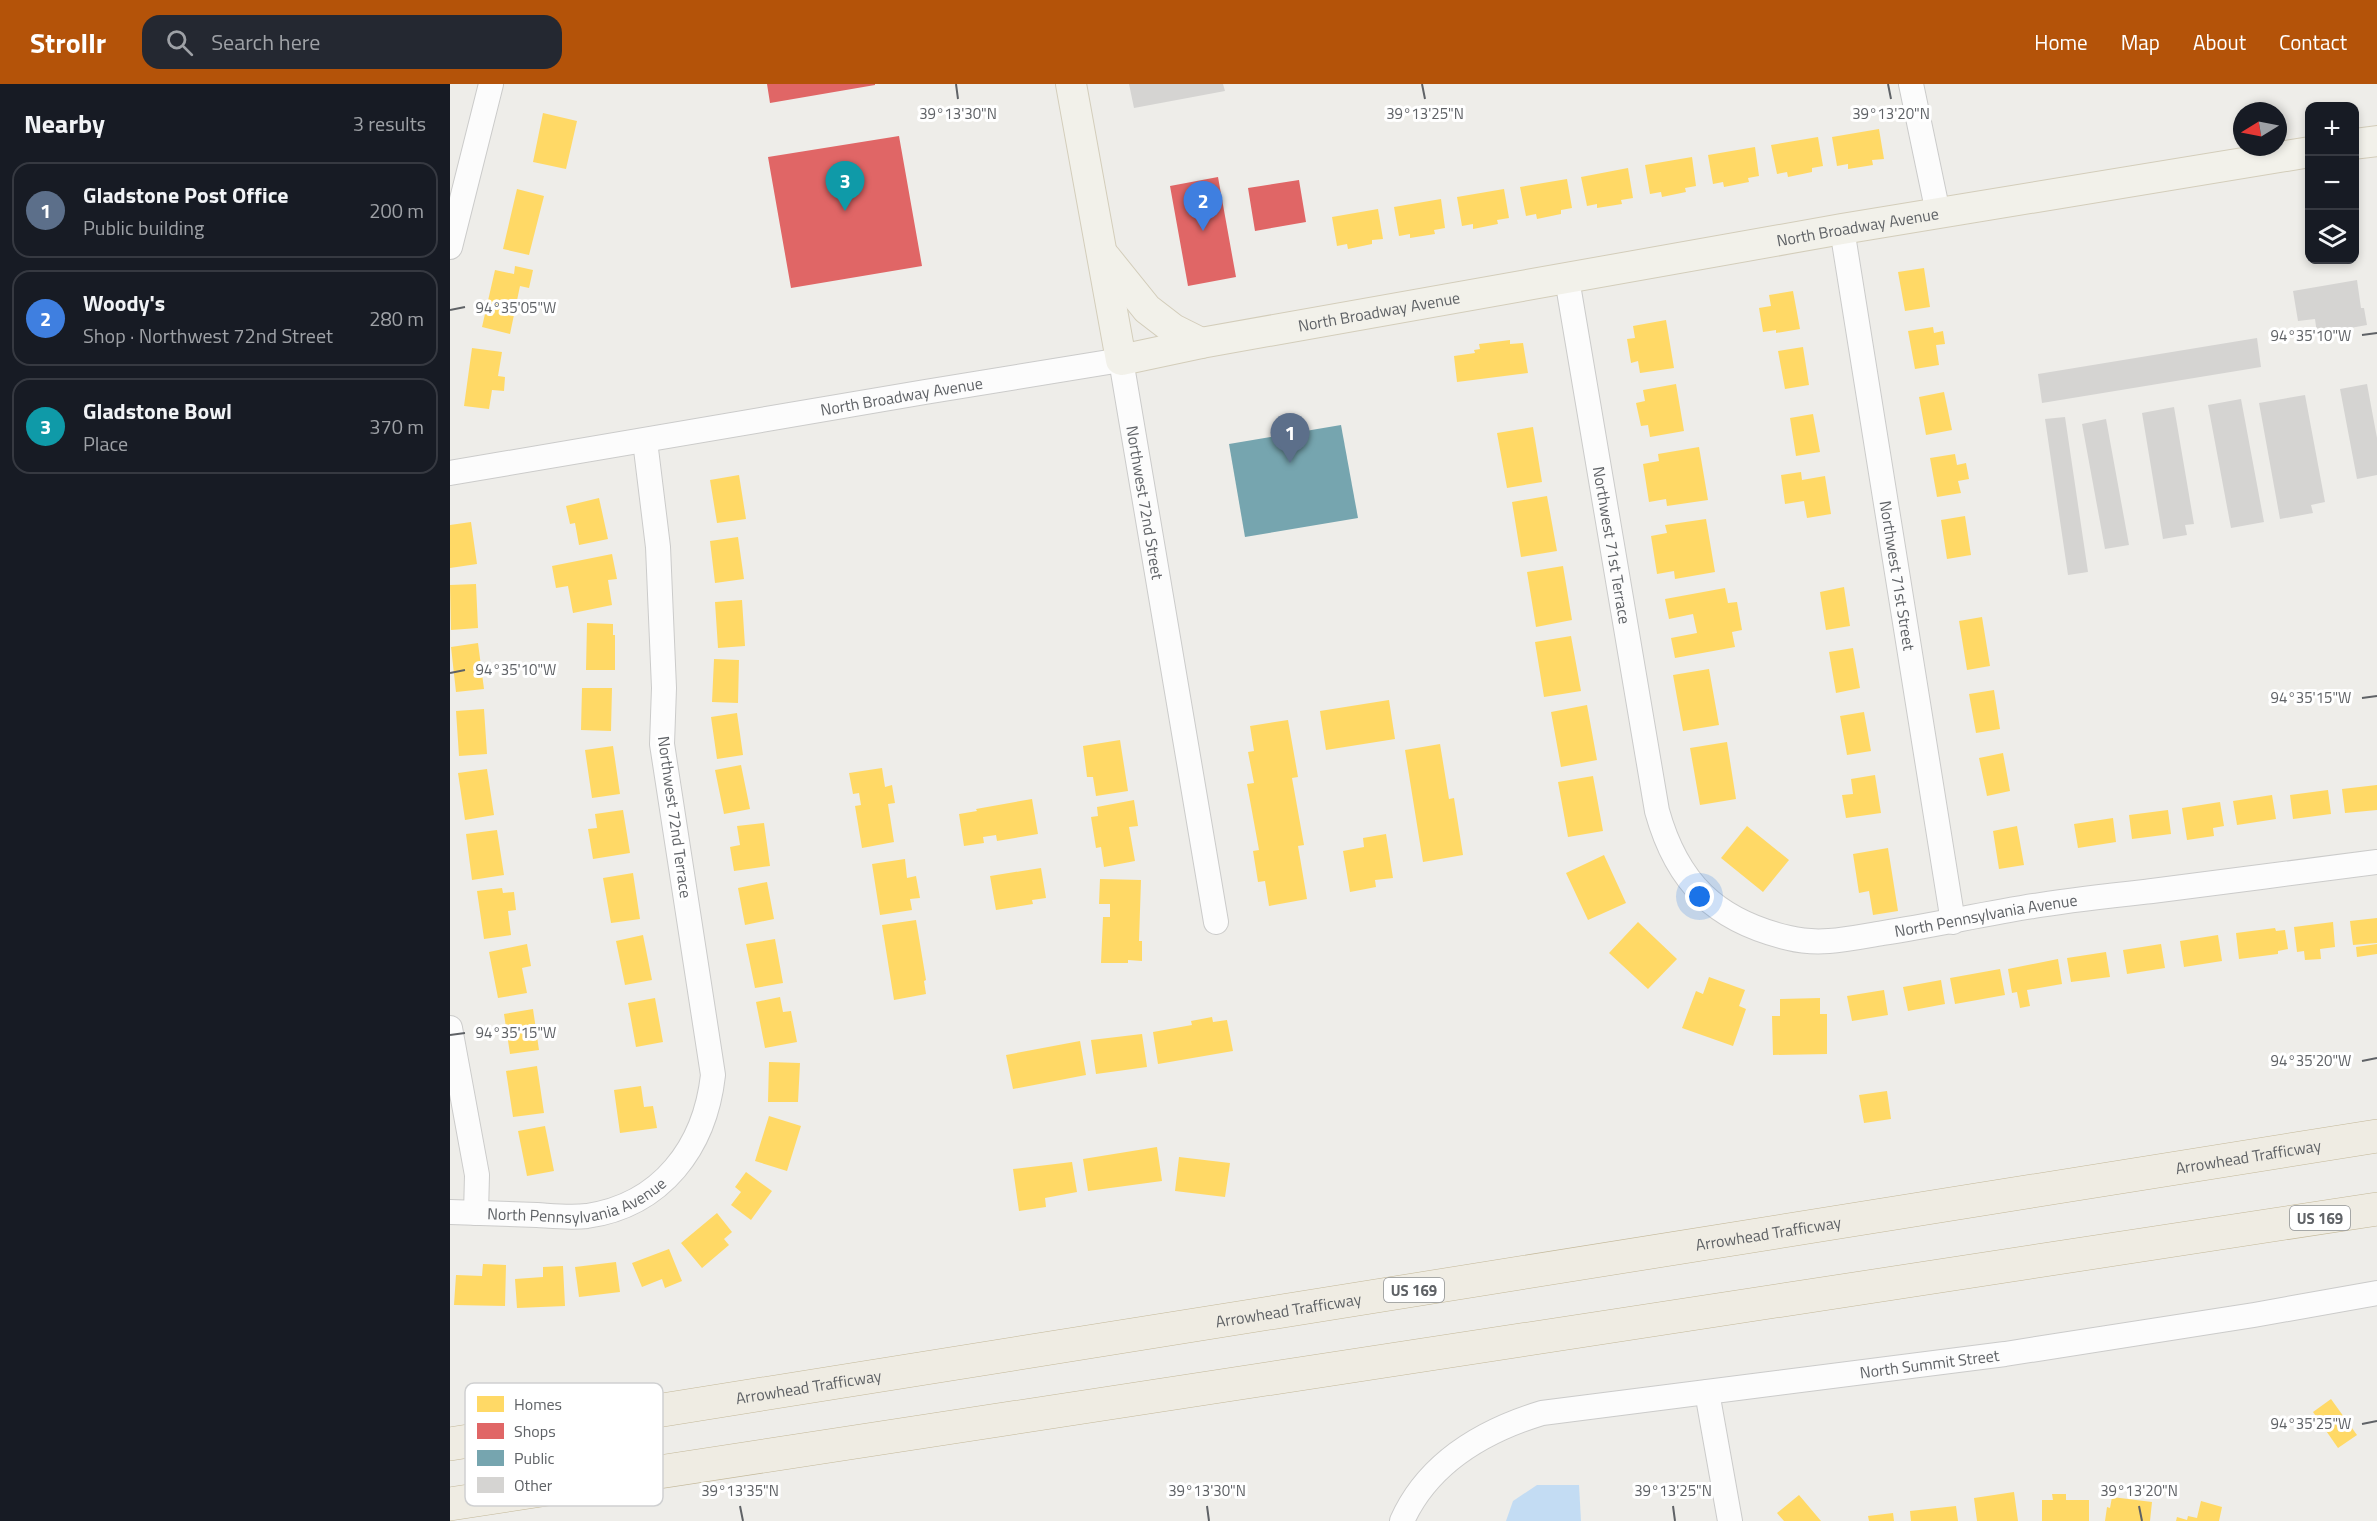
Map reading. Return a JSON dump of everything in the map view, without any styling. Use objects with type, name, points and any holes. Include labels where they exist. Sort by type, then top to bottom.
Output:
[{"type":"highway","name":"Arrowhead Trafficway","points":[[663,1410],[2377,1136]]},
{"type":"highway","name":"US 169","points":[[663,1471],[2377,1209]]},
{"type":"highway","name":"Arrowhead Trafficway","points":[[450,1444],[465,1442]]},
{"type":"highway","name":"US 169","points":[[450,1504],[465,1502]]},
{"type":"main road","name":"Northwest 72nd Street","points":[[1071,84],[1121,360]]},
{"type":"main road","points":[[2359,143],[2377,141]]},
{"type":"main road","name":"North Broadway Avenue","points":[[1121,360],[1201,343],[1842,229],[2305,153]]},
{"type":"main road","points":[[1102,253],[1147,309],[1173,328],[1201,343]]},
{"type":"street","points":[[450,247],[491,84]]},
{"type":"street","points":[[1911,84],[1938,213]]},
{"type":"street","name":"Northwest 71st Street","points":[[1842,229],[1953,922]]},
{"type":"street","name":"Northwest 71st Terrace","points":[[1567,279],[1657,811]]},
{"type":"street","name":"North Broadway Avenue","points":[[450,473],[1121,360]]},
{"type":"street","name":"Northwest 72nd Street","points":[[1121,360],[1216,922]]},
{"type":"street","name":"Northwest 72nd Terrace","points":[[645,441],[658,547],[664,688],[662,744],[713,1075],[710,1100],[703,1125],[689,1151]]},
{"type":"street","name":"North Pennsylvania Avenue","points":[[1657,811],[1665,840],[1675,861],[1699,892],[1727,914],[1763,930],[1791,939],[1826,942],[1953,922],[2040,905],[2377,862]]},
{"type":"street","points":[[450,1028],[477,1175],[476,1213]]},
{"type":"street","name":"North Pennsylvania Avenue","points":[[450,1212],[576,1217],[613,1210],[637,1200],[658,1185],[676,1168],[689,1151]]},
{"type":"street","name":"North Summit Street","points":[[1401,1521],[1414,1498],[1438,1469],[1461,1450],[1483,1436],[1513,1422],[1542,1413],[2005,1354],[2254,1315],[2377,1293]]},
{"type":"street","points":[[1707,1392],[1730,1521]]},
{"type":"water","points":[[1537,1485],[1579,1485],[1581,1521],[1506,1521],[1513,1501]]},
{"type":"building: Homes","points":[[543,113],[577,121],[566,169],[533,162]]},
{"type":"building: Homes","points":[[1879,129],[1884,159],[1872,160],[1873,165],[1848,169],[1848,164],[1837,166],[1832,137]]},
{"type":"building: Homes","points":[[1818,137],[1823,166],[1812,168],[1812,172],[1788,177],[1787,172],[1777,174],[1771,145]]},
{"type":"building: Homes","points":[[1755,147],[1759,176],[1748,178],[1749,182],[1724,187],[1723,182],[1713,184],[1708,155]]},
{"type":"building: Homes","points":[[1692,157],[1696,186],[1685,188],[1686,192],[1662,197],[1661,192],[1650,194],[1645,165]]},
{"type":"building: Homes","points":[[1628,168],[1633,198],[1621,200],[1622,204],[1597,208],[1597,204],[1587,206],[1581,177]]},
{"type":"building: Homes","points":[[1567,179],[1572,208],[1561,210],[1561,214],[1537,219],[1536,214],[1526,216],[1520,187]]},
{"type":"building: Homes","points":[[517,189],[544,196],[529,255],[503,249]]},
{"type":"building: Homes","points":[[1504,189],[1509,218],[1497,220],[1498,224],[1473,229],[1473,224],[1462,226],[1457,197]]},
{"type":"building: Homes","points":[[1441,199],[1445,228],[1434,230],[1435,234],[1410,238],[1410,234],[1399,236],[1394,207]]},
{"type":"building: Homes","points":[[1378,209],[1383,239],[1372,240],[1372,244],[1348,249],[1347,244],[1337,246],[1332,217]]},
{"type":"building: Homes","points":[[515,266],[533,270],[529,288],[520,286],[510,334],[482,327],[495,270],[514,274]]},
{"type":"building: Homes","points":[[1924,268],[1930,307],[1905,311],[1898,272]]},
{"type":"building: Homes","points":[[1793,291],[1800,329],[1776,333],[1776,330],[1763,332],[1759,308],[1771,306],[1769,295]]},
{"type":"building: Homes","points":[[1666,320],[1674,368],[1640,373],[1638,361],[1631,363],[1627,339],[1635,338],[1633,326]]},
{"type":"building: Homes","points":[[1933,327],[1934,333],[1943,331],[1945,344],[1936,345],[1939,365],[1915,369],[1908,331]]},
{"type":"building: Homes","points":[[1510,340],[1510,344],[1523,343],[1528,373],[1457,382],[1454,356],[1475,353],[1474,350],[1480,349],[1479,344]]},
{"type":"building: Homes","points":[[1803,347],[1809,385],[1785,389],[1778,351]]},
{"type":"building: Homes","points":[[472,348],[502,352],[498,376],[505,377],[504,391],[492,390],[489,409],[464,406]]},
{"type":"building: Homes","points":[[1676,384],[1684,431],[1650,437],[1648,425],[1641,426],[1636,403],[1645,401],[1643,390]]},
{"type":"building: Homes","points":[[1944,392],[1952,430],[1926,435],[1919,397]]},
{"type":"building: Homes","points":[[1813,414],[1820,452],[1796,456],[1790,418]]},
{"type":"building: Homes","points":[[1533,427],[1542,482],[1507,488],[1497,433]]},
{"type":"building: Homes","points":[[1699,447],[1708,500],[1667,506],[1666,499],[1649,502],[1643,464],[1659,461],[1658,454]]},
{"type":"building: Homes","points":[[1955,454],[1957,465],[1966,463],[1969,479],[1958,481],[1961,493],[1937,497],[1930,458]]},
{"type":"building: Homes","points":[[1801,472],[1802,480],[1825,476],[1831,514],[1807,518],[1804,501],[1785,504],[1781,475]]},
{"type":"building: Homes","points":[[739,475],[746,519],[717,523],[710,480]]},
{"type":"building: Homes","points":[[1547,496],[1557,551],[1521,557],[1512,502]]},
{"type":"building: Homes","points":[[599,498],[608,539],[579,545],[575,523],[570,524],[566,506]]},
{"type":"building: Homes","points":[[1965,516],[1971,555],[1947,559],[1941,520]]},
{"type":"building: Homes","points":[[1706,519],[1715,572],[1675,579],[1674,571],[1657,574],[1651,536],[1667,533],[1665,525]]},
{"type":"building: Homes","points":[[471,522],[477,564],[450,568],[450,525]]},
{"type":"building: Homes","points":[[738,537],[744,579],[715,583],[710,541]]},
{"type":"building: Homes","points":[[612,554],[617,579],[608,580],[612,605],[573,613],[568,586],[556,588],[552,566]]},
{"type":"building: Homes","points":[[1563,566],[1572,620],[1536,627],[1527,572]]},
{"type":"building: Homes","points":[[476,584],[478,628],[451,630],[450,585]]},
{"type":"building: Homes","points":[[1844,587],[1850,626],[1826,630],[1820,592]]},
{"type":"building: Homes","points":[[1725,588],[1728,603],[1737,602],[1742,630],[1732,632],[1735,647],[1675,658],[1671,638],[1697,633],[1693,614],[1669,619],[1665,599]]},
{"type":"building: Homes","points":[[742,600],[745,646],[718,648],[715,602]]},
{"type":"building: Homes","points":[[1982,617],[1990,666],[1967,670],[1959,621]]},
{"type":"building: Homes","points":[[587,623],[613,624],[615,670],[586,670]]},
{"type":"building: Homes","points":[[1571,636],[1581,691],[1544,697],[1535,642]]},
{"type":"building: Homes","points":[[478,643],[484,689],[456,692],[451,647]]},
{"type":"building: Homes","points":[[1853,648],[1860,688],[1836,693],[1829,652]]},
{"type":"building: Homes","points":[[714,659],[739,660],[738,703],[712,702]]},
{"type":"building: Homes","points":[[1709,669],[1719,725],[1683,731],[1673,675]]},
{"type":"building: Homes","points":[[582,688],[612,688],[611,731],[581,730]]},
{"type":"building: Homes","points":[[1994,690],[2000,729],[1976,733],[1969,694]]},
{"type":"building: Homes","points":[[1389,700],[1395,739],[1326,750],[1320,711]]},
{"type":"building: Homes","points":[[1587,705],[1597,760],[1561,767],[1551,712]]},
{"type":"building: Homes","points":[[484,709],[487,754],[459,756],[456,711]]},
{"type":"building: Homes","points":[[1864,712],[1871,751],[1847,755],[1840,716]]},
{"type":"building: Homes","points":[[737,713],[743,755],[717,759],[711,717]]},
{"type":"building: Homes","points":[[1288,720],[1298,777],[1292,778],[1304,845],[1298,846],[1307,899],[1269,906],[1265,881],[1258,882],[1253,851],[1259,850],[1247,784],[1254,783],[1248,752],[1254,751],[1250,726]]},
{"type":"building: Homes","points":[[1120,740],[1128,791],[1096,796],[1093,777],[1087,777],[1083,746]]},
{"type":"building: Homes","points":[[1727,742],[1736,799],[1700,805],[1690,748]]},
{"type":"building: Homes","points":[[1440,744],[1449,799],[1454,798],[1463,855],[1423,862],[1405,750]]},
{"type":"building: Homes","points":[[613,746],[620,794],[592,798],[585,750]]},
{"type":"building: Homes","points":[[2003,753],[2010,791],[1987,796],[1979,758]]},
{"type":"building: Homes","points":[[741,765],[750,809],[724,814],[715,770]]},
{"type":"building: Homes","points":[[882,768],[885,787],[892,785],[895,803],[888,804],[894,842],[862,848],[855,806],[861,805],[859,793],[853,794],[849,773]]},
{"type":"building: Homes","points":[[487,769],[494,815],[465,820],[458,773]]},
{"type":"building: Homes","points":[[1875,775],[1881,813],[1846,818],[1842,795],[1853,794],[1851,779]]},
{"type":"building: Homes","points":[[1593,776],[1603,831],[1568,837],[1558,782]]},
{"type":"building: Homes","points":[[2377,785],[2377,810],[2345,813],[2342,789]]},
{"type":"building: Homes","points":[[2328,790],[2331,814],[2293,819],[2290,795]]},
{"type":"building: Homes","points":[[2272,795],[2276,819],[2237,825],[2233,801]]},
{"type":"building: Homes","points":[[1032,799],[1038,834],[997,841],[996,835],[983,837],[984,843],[964,846],[959,814]]},
{"type":"building: Homes","points":[[1134,800],[1138,826],[1129,827],[1135,861],[1104,867],[1101,847],[1096,848],[1091,817],[1098,816],[1097,807]]},
{"type":"building: Homes","points":[[2220,802],[2224,826],[2213,828],[2214,836],[2187,840],[2182,808]]},
{"type":"building: Homes","points":[[623,810],[630,853],[593,859],[588,829],[597,828],[595,814]]},
{"type":"building: Homes","points":[[2168,810],[2171,834],[2132,839],[2129,815]]},
{"type":"building: Homes","points":[[2113,818],[2116,842],[2078,848],[2074,824]]},
{"type":"building: Homes","points":[[764,823],[770,866],[734,871],[730,847],[740,845],[737,826]]},
{"type":"building: Homes","points":[[1747,826],[1789,860],[1763,892],[1721,858]]},
{"type":"building: Homes","points":[[2017,826],[2024,865],[1999,869],[1993,831]]},
{"type":"building: Homes","points":[[497,830],[504,875],[472,880],[466,834]]},
{"type":"building: Homes","points":[[1386,834],[1393,878],[1375,880],[1376,887],[1350,892],[1343,851],[1364,847],[1363,838]]},
{"type":"building: Homes","points":[[1888,848],[1898,911],[1873,915],[1869,891],[1859,893],[1853,854]]},
{"type":"building: Homes","points":[[1604,855],[1626,903],[1588,920],[1566,873]]},
{"type":"building: Homes","points":[[905,859],[907,878],[916,876],[920,898],[910,899],[912,910],[880,915],[872,864]]},
{"type":"building: Homes","points":[[1041,868],[1046,898],[1032,900],[1033,904],[996,910],[990,876]]},
{"type":"building: Homes","points":[[633,873],[640,919],[611,923],[603,878]]},
{"type":"building: Homes","points":[[1100,879],[1141,880],[1139,941],[1142,941],[1142,961],[1101,963],[1103,917],[1110,917],[1110,904],[1099,904]]},
{"type":"building: Homes","points":[[767,882],[774,919],[745,925],[738,888]]},
{"type":"building: Homes","points":[[502,888],[503,893],[514,892],[516,910],[508,911],[511,935],[484,939],[477,891]]},
{"type":"building: Homes","points":[[2377,918],[2377,943],[2353,945],[2350,921]]},
{"type":"building: Homes","points":[[916,920],[926,980],[924,981],[926,994],[894,1000],[882,925]]},
{"type":"building: Homes","points":[[1638,922],[1677,959],[1648,989],[1609,953]]},
{"type":"building: Homes","points":[[2333,922],[2335,947],[2320,949],[2321,959],[2305,960],[2304,951],[2297,952],[2294,927]]},
{"type":"building: Homes","points":[[2275,928],[2276,931],[2285,930],[2288,949],[2278,951],[2278,954],[2239,959],[2236,933]]},
{"type":"building: Homes","points":[[643,935],[652,980],[625,985],[616,941]]},
{"type":"building: Homes","points":[[2218,935],[2222,961],[2184,967],[2180,941]]},
{"type":"building: Homes","points":[[775,939],[783,983],[755,988],[746,944]]},
{"type":"building: Homes","points":[[527,944],[531,966],[522,968],[527,993],[498,998],[489,952]]},
{"type":"building: Homes","points":[[2161,944],[2165,968],[2127,974],[2123,950]]},
{"type":"building: Homes","points":[[2377,944],[2377,954],[2357,957],[2356,947]]},
{"type":"building: Homes","points":[[2106,952],[2110,977],[2071,982],[2067,958]]},
{"type":"building: Homes","points":[[2058,959],[2062,984],[2027,990],[2030,1006],[2020,1008],[2017,992],[2012,993],[2008,969]]},
{"type":"building: Homes","points":[[2000,969],[2005,995],[1955,1004],[1950,978]]},
{"type":"building: Homes","points":[[1709,977],[1745,990],[1739,1006],[1746,1009],[1733,1046],[1682,1028],[1696,991],[1703,994]]},
{"type":"building: Homes","points":[[1941,980],[1945,1004],[1908,1011],[1903,987]]},
{"type":"building: Homes","points":[[1884,990],[1888,1015],[1852,1021],[1847,996]]},
{"type":"building: Homes","points":[[780,997],[783,1012],[791,1011],[797,1042],[765,1048],[756,1002]]},
{"type":"building: Homes","points":[[655,998],[663,1042],[636,1047],[628,1003]]},
{"type":"building: Homes","points":[[1820,998],[1820,1014],[1827,1014],[1827,1054],[1773,1055],[1772,1016],[1780,1016],[1780,999]]},
{"type":"building: Homes","points":[[533,1009],[539,1050],[510,1054],[504,1014]]},
{"type":"building: Homes","points":[[1212,1017],[1213,1022],[1227,1020],[1233,1051],[1158,1064],[1153,1032],[1192,1025],[1191,1021]]},
{"type":"building: Homes","points":[[1142,1034],[1147,1067],[1096,1074],[1091,1040]]},
{"type":"building: Homes","points":[[1080,1041],[1086,1075],[1013,1089],[1006,1055]]},
{"type":"building: Homes","points":[[769,1062],[800,1063],[798,1102],[768,1102]]},
{"type":"building: Homes","points":[[537,1066],[544,1113],[513,1117],[506,1071]]},
{"type":"building: Homes","points":[[641,1086],[644,1107],[653,1106],[657,1128],[620,1133],[614,1090]]},
{"type":"building: Homes","points":[[1887,1091],[1891,1119],[1864,1123],[1859,1095]]},
{"type":"building: Homes","points":[[769,1116],[801,1126],[787,1171],[755,1161]]},
{"type":"building: Homes","points":[[545,1126],[554,1171],[527,1176],[518,1131]]},
{"type":"building: Homes","points":[[1157,1147],[1162,1181],[1088,1191],[1083,1159]]},
{"type":"building: Homes","points":[[1179,1157],[1230,1163],[1225,1197],[1175,1191]]},
{"type":"building: Homes","points":[[1072,1162],[1077,1192],[1045,1198],[1046,1207],[1019,1211],[1013,1169]]},
{"type":"building: Homes","points":[[746,1172],[772,1191],[751,1220],[731,1205],[741,1192],[735,1187]]},
{"type":"building: Homes","points":[[717,1213],[732,1232],[724,1239],[729,1245],[702,1268],[681,1243]]},
{"type":"building: Homes","points":[[669,1249],[682,1281],[665,1288],[662,1279],[642,1287],[632,1263]]},
{"type":"building: Homes","points":[[616,1262],[620,1292],[579,1297],[575,1267]]},
{"type":"building: Homes","points":[[483,1264],[506,1265],[505,1306],[454,1305],[456,1275],[482,1276]]},
{"type":"building: Homes","points":[[563,1266],[565,1306],[517,1308],[515,1279],[543,1277],[543,1267]]},
{"type":"building: Homes","points":[[2331,1399],[2357,1435],[2338,1448],[2313,1412]]},
{"type":"building: Homes","points":[[2014,1492],[2018,1521],[1977,1521],[1974,1498]]},
{"type":"building: Homes","points":[[2052,1494],[2066,1494],[2066,1500],[2089,1500],[2089,1521],[2042,1521],[2042,1500],[2053,1500]]},
{"type":"building: Homes","points":[[1799,1495],[1821,1521],[1784,1521],[1777,1513]]},
{"type":"building: Homes","points":[[2112,1497],[2152,1502],[2150,1521],[2105,1521],[2107,1507],[2110,1508]]},
{"type":"building: Homes","points":[[2201,1501],[2222,1507],[2219,1521],[2176,1521],[2177,1517],[2187,1520],[2188,1516],[2197,1518]]},
{"type":"building: Homes","points":[[1956,1506],[1958,1521],[1911,1521],[1910,1511]]},
{"type":"building: Homes","points":[[1893,1513],[1894,1521],[1869,1521],[1868,1516]]},
{"type":"building: Shops","points":[[767,84],[875,84],[875,85],[770,103]]},
{"type":"building: Shops","points":[[899,136],[922,266],[791,288],[768,157]]},
{"type":"building: Shops","points":[[1218,177],[1236,277],[1188,286],[1170,186]]},
{"type":"building: Shops","points":[[1299,180],[1306,222],[1255,231],[1248,188]]},
{"type":"building: Public","points":[[1341,425],[1358,518],[1245,537],[1229,444]]},
{"type":"building: Other","points":[[1129,84],[1223,84],[1225,91],[1134,108]]},
{"type":"building: Other","points":[[2357,280],[2361,308],[2364,308],[2367,325],[2317,334],[2315,319],[2298,321],[2293,291]]},
{"type":"building: Other","points":[[2257,338],[2261,367],[2042,403],[2038,374]]},
{"type":"building: Other","points":[[2367,384],[2377,438],[2377,475],[2357,479],[2340,389]]},
{"type":"building: Other","points":[[2305,395],[2325,502],[2311,505],[2313,513],[2280,519],[2259,403]]},
{"type":"building: Other","points":[[2241,399],[2264,522],[2231,528],[2208,405]]},
{"type":"building: Other","points":[[2174,407],[2194,524],[2185,525],[2187,535],[2163,539],[2142,413]]},
{"type":"building: Other","points":[[2065,417],[2088,572],[2068,575],[2045,419]]},
{"type":"building: Other","points":[[2106,419],[2129,545],[2105,549],[2082,424]]},
{"type":"place","name":"Gladstone Bowl","points":[[845,211]]},
{"type":"place","name":"Woody's","points":[[1203,231]]},
{"type":"place","name":"Gladstone Post Office","points":[[1290,463]]}]
